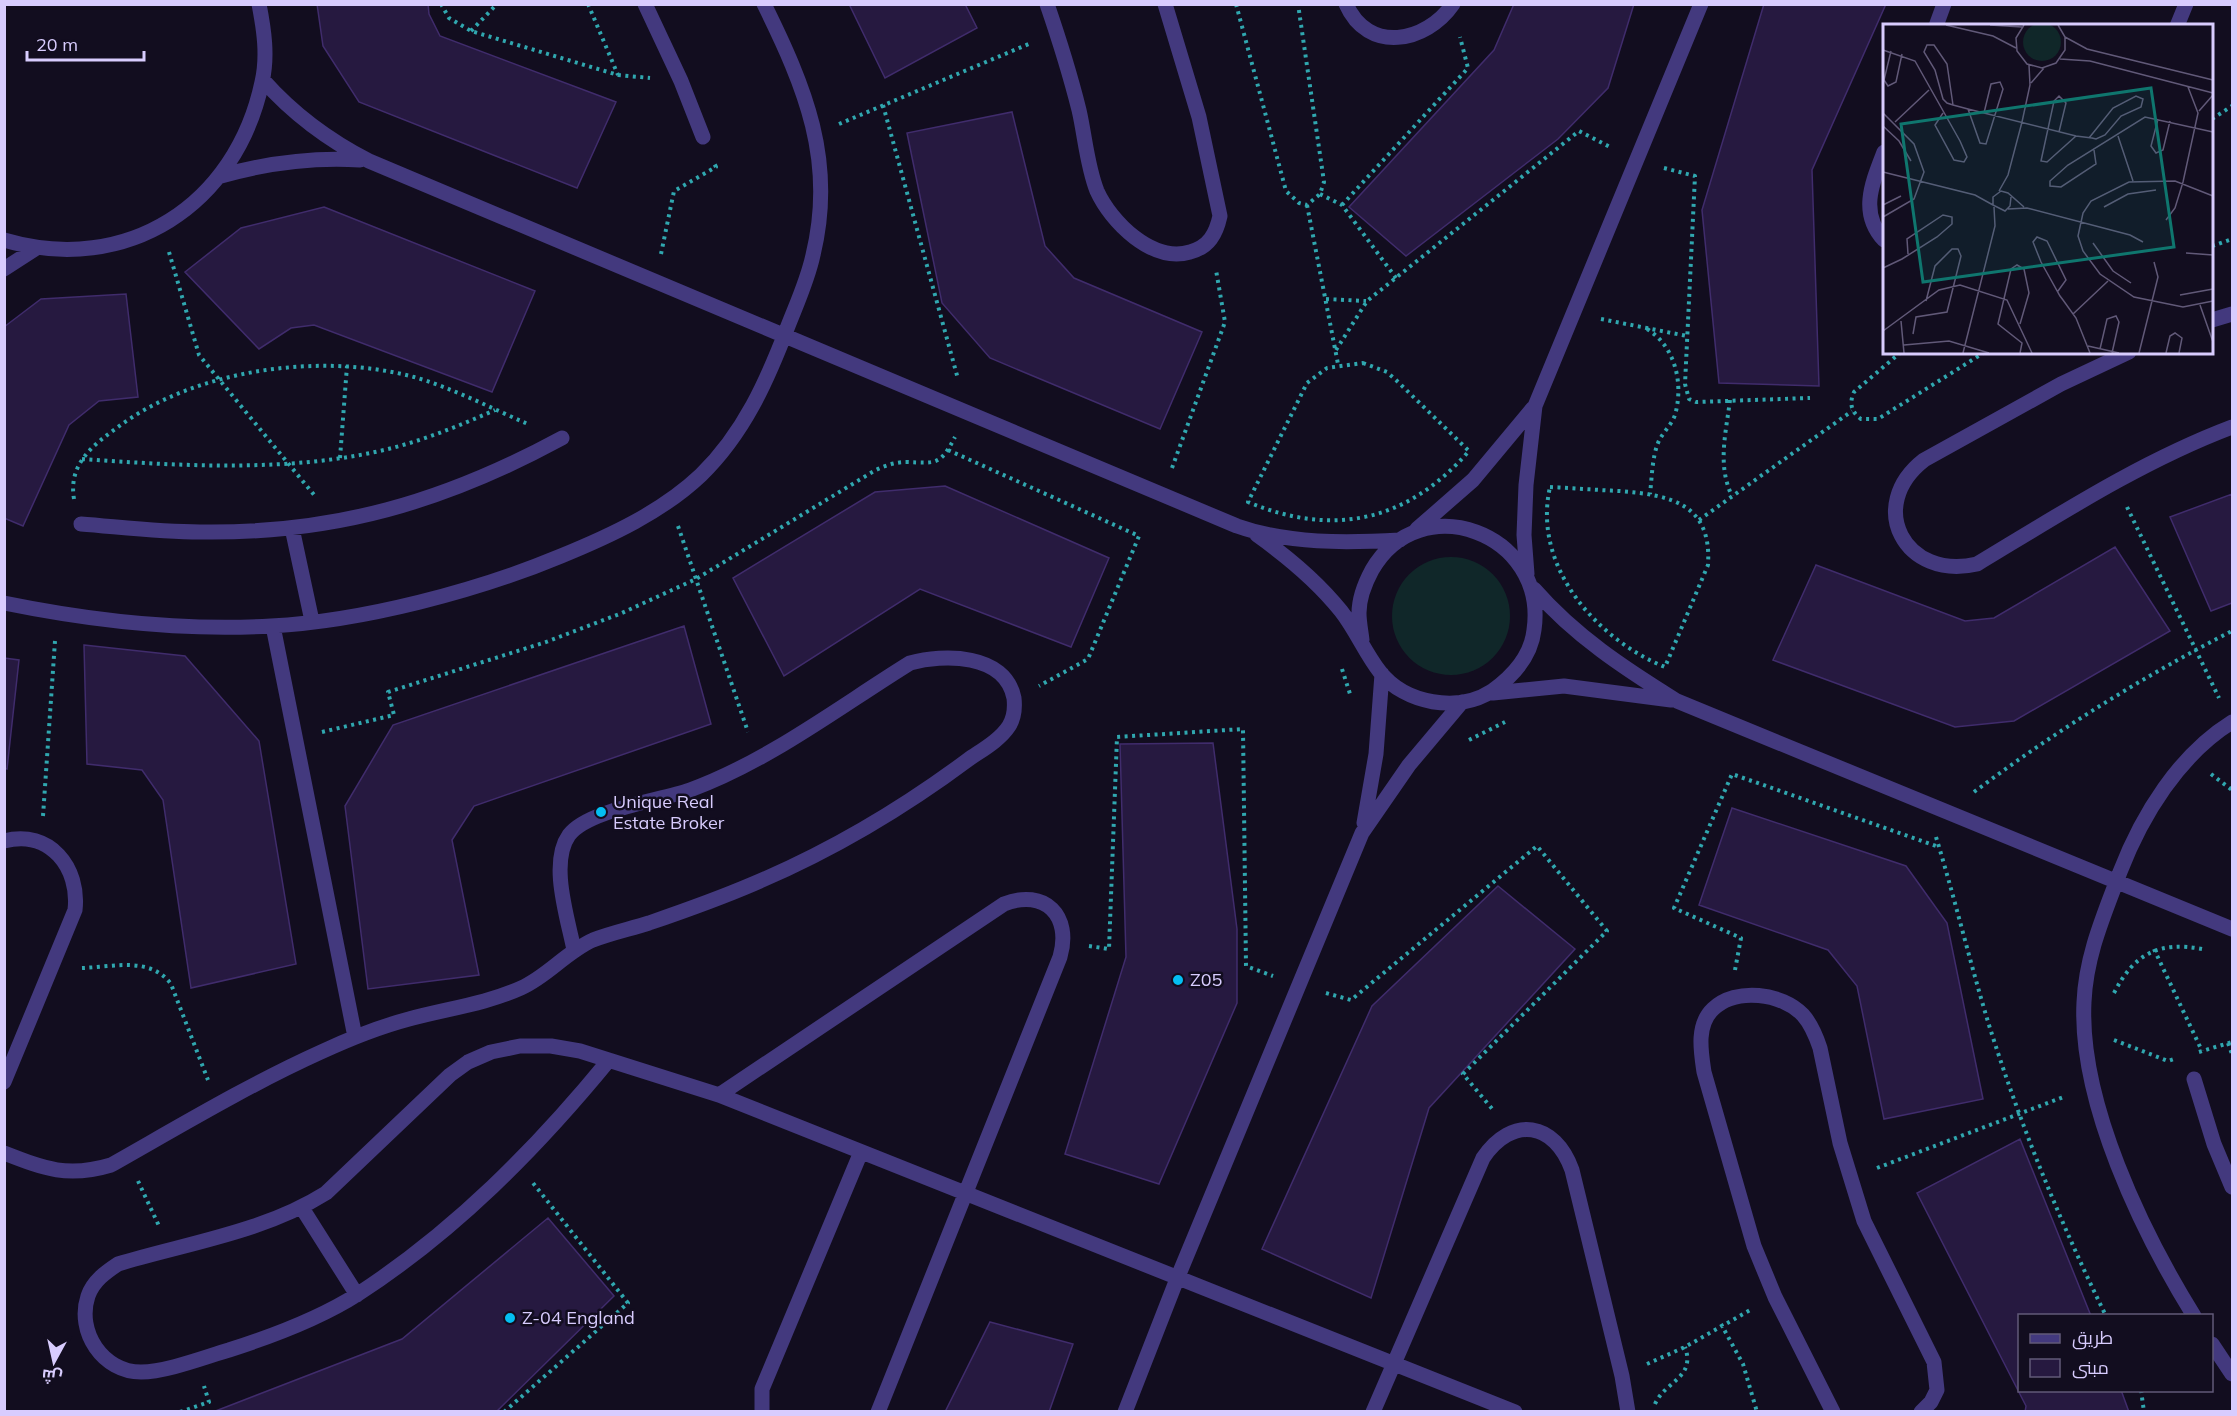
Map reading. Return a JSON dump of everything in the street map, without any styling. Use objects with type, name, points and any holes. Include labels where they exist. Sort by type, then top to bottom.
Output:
[{"type":"street","points":[[4,240],[35,249],[78,250],[120,243],[161,226],[193,203],[221,176],[248,131],[263,80],[265,38],[259,4]]},
{"type":"street","points":[[645,4],[681,81],[703,137]]},
{"type":"street","points":[[4,603],[57,614],[189,626],[273,626],[312,621],[426,599],[487,584],[580,548],[669,502],[701,475],[746,419],[770,373],[813,257],[820,217],[821,175],[817,134],[796,75],[764,4]]},
{"type":"street","points":[[1047,4],[1079,109],[1096,188],[1105,206],[1131,234],[1161,251],[1188,253],[1210,241],[1217,229],[1220,216],[1219,203],[1199,117],[1165,4]]},
{"type":"street","points":[[1346,4],[1360,24],[1376,33],[1393,38],[1411,37],[1428,30],[1442,19],[1453,5]]},
{"type":"street","points":[[1485,695],[1506,681],[1523,662],[1533,639],[1537,614],[1524,535],[1526,485],[1535,406],[1701,4]]},
{"type":"street","points":[[1937,24],[1944,4]]},
{"type":"street","points":[[2178,24],[2186,4]]},
{"type":"street","points":[[263,80],[285,105],[311,127],[339,146],[369,161],[1252,531],[1333,541],[1406,537],[1432,528],[1455,527],[1477,531],[1497,542],[1514,556],[1530,582],[1555,613],[1597,650],[1677,701],[2232,929]]},
{"type":"street","points":[[1883,155],[1872,184],[1869,201],[1871,219],[1883,238]]},
{"type":"street","points":[[221,176],[257,165],[295,160],[332,158],[369,161]]},
{"type":"street","points":[[4,269],[35,249]]},
{"type":"street","points":[[2213,319],[2232,314]]},
{"type":"street","points":[[2125,354],[2061,384],[1924,460],[1910,471],[1901,485],[1896,502],[1896,520],[1902,536],[1912,551],[1926,561],[1942,567],[1960,568],[1977,564],[2115,481],[2163,456],[2232,427]]},
{"type":"street","points":[[1362,640],[1359,612],[1365,584],[1379,559],[1473,480],[1535,406]]},
{"type":"street","points":[[81,524],[198,532],[292,528],[336,522],[395,509],[453,490],[509,467],[562,438]]},
{"type":"street","points":[[292,528],[312,621]]},
{"type":"street","points":[[1252,531],[1317,584],[1362,640],[1382,674],[1399,688],[1418,698],[1440,703],[1462,702],[1520,688],[1564,686],[1677,701]]},
{"type":"street","points":[[273,626],[355,1037]]},
{"type":"street","points":[[4,1153],[40,1167],[76,1173],[111,1165],[286,1069],[355,1037],[404,1020],[522,988],[541,977],[574,950],[614,933],[687,910],[754,884],[821,852],[884,817],[944,778],[1002,735],[1010,724],[1014,700],[1011,687],[993,670],[973,661],[952,656],[931,657],[910,663],[757,759],[691,789],[593,817],[574,830],[562,850],[559,866],[574,950]]},
{"type":"street","points":[[1362,833],[1376,754],[1382,674]]},
{"type":"street","points":[[1125,1412],[1177,1279],[1362,833],[1408,765],[1462,702]]},
{"type":"street","points":[[2193,1314],[2144,1225],[2115,1156],[2092,1086],[2085,1044],[2085,992],[2089,961],[2100,921],[2131,845],[2150,810],[2190,759],[2231,722]]},
{"type":"street","points":[[4,841],[27,839],[41,843],[67,863],[74,878],[77,894],[75,910],[4,1082]]},
{"type":"street","points":[[720,1095],[1004,904],[1018,898],[1033,899],[1047,904],[1058,915],[1063,928],[1064,943],[878,1412]]},
{"type":"street","points":[[1833,1412],[1775,1297],[1740,1204],[1704,1072],[1700,1045],[1706,1020],[1713,1009],[1729,1000],[1748,995],[1768,996],[1786,1002],[1802,1014],[1814,1030],[1850,1179],[1882,1261],[1934,1362],[1937,1389],[1931,1402],[1921,1412]]},
{"type":"street","points":[[609,1060],[565,1114],[518,1164],[413,1255],[357,1295],[272,1335],[213,1355],[142,1372],[120,1368],[101,1356],[89,1338],[84,1316],[88,1295],[100,1276],[118,1264],[276,1220],[302,1208],[326,1193],[450,1075],[468,1062],[491,1052],[520,1046],[551,1046],[580,1051],[609,1060],[720,1095],[1392,1363],[1497,1408],[1515,1412]]},
{"type":"street","points":[[2194,1079],[2214,1143],[2232,1187]]},
{"type":"street","points":[[1373,1412],[1392,1363],[1483,1158],[1494,1141],[1511,1131],[1532,1130],[1551,1136],[1565,1151],[1622,1376],[1628,1412]]},
{"type":"street","points":[[762,1412],[762,1389],[861,1152]]},
{"type":"street","points":[[302,1208],[357,1295]]},
{"type":"street","points":[[2213,1347],[2232,1374]]},
{"type":"path","points":[[441,4],[449,18],[471,30],[618,75],[681,81]]},
{"type":"path","points":[[471,30],[497,4]]},
{"type":"path","points":[[588,4],[618,75]]},
{"type":"path","points":[[1236,4],[1286,191],[1299,203],[1307,205]]},
{"type":"path","points":[[1298,4],[1324,182],[1320,194],[1307,205]]},
{"type":"path","points":[[1342,205],[1468,68],[1453,5]]},
{"type":"path","points":[[817,134],[1056,32]]},
{"type":"path","points":[[295,738],[394,716],[388,692],[546,642],[622,613],[696,579],[874,471],[896,463],[928,465],[937,462],[948,450],[967,412],[883,105]]},
{"type":"path","points":[[2213,118],[2232,106]]},
{"type":"path","points":[[1336,350],[1367,301],[1579,131],[1637,160],[1695,176],[1685,392],[1689,399],[1696,402],[1810,398]]},
{"type":"path","points":[[655,281],[674,192],[716,167],[703,137]]},
{"type":"path","points":[[1320,194],[1342,205],[1396,278]]},
{"type":"path","points":[[1307,205],[1338,364]]},
{"type":"path","points":[[161,226],[199,355],[336,522]]},
{"type":"path","points":[[2213,245],[2232,239]]},
{"type":"path","points":[[1163,494],[1225,322],[1210,241]]},
{"type":"path","points":[[1326,299],[1367,301]]},
{"type":"path","points":[[1573,314],[1687,336]]},
{"type":"path","points":[[1647,329],[1657,335],[1671,353],[1676,376],[1675,414],[1657,444],[1650,494]]},
{"type":"path","points":[[1899,354],[1854,392],[1851,398],[1852,411],[1861,419],[1878,419],[1983,354]]},
{"type":"path","points":[[1364,363],[1387,372],[1469,451],[1450,473],[1427,491],[1402,505],[1374,516],[1348,520],[1297,519],[1248,502],[1307,383],[1316,374],[1338,364],[1364,363]]},
{"type":"path","points":[[339,458],[346,366]]},
{"type":"path","points":[[81,524],[72,492],[81,459],[92,446],[130,418],[173,395],[218,379],[284,369],[346,366],[415,377],[562,438]]},
{"type":"path","points":[[1730,400],[1722,459],[1723,472],[1732,496]]},
{"type":"path","points":[[81,459],[177,466],[339,458],[391,448],[444,432],[495,410]]},
{"type":"path","points":[[1699,520],[1852,411]]},
{"type":"path","points":[[948,450],[1139,536],[1088,659],[1014,700]]},
{"type":"path","points":[[2115,481],[2231,722]]},
{"type":"path","points":[[1550,487],[1650,494],[1679,502],[1699,520],[1707,542],[1708,565],[1665,666],[1625,647],[1592,618],[1563,576],[1548,527],[1546,501],[1550,487]]},
{"type":"path","points":[[669,502],[757,759]]},
{"type":"path","points":[[41,843],[57,614]]},
{"type":"path","points":[[1947,812],[2026,753],[2110,699],[2196,649],[2232,631]]},
{"type":"path","points":[[1729,1000],[1741,938],[1674,908],[1732,774],[1939,847]]},
{"type":"path","points":[[1926,804],[1983,1004],[2020,1114],[2055,1203],[2105,1314]]},
{"type":"path","points":[[2112,996],[2122,977],[2136,962],[2154,949],[2174,947],[2210,951]]},
{"type":"path","points":[[2154,949],[2202,1051]]},
{"type":"path","points":[[51,970],[145,966],[165,975],[171,984],[218,1106]]},
{"type":"path","points":[[2107,1038],[2168,1061],[2184,1056]]},
{"type":"path","points":[[2193,1054],[2230,1042],[2232,1054]]},
{"type":"path","points":[[1850,1179],[2092,1086]]},
{"type":"path","points":[[127,1156],[169,1249]]},
{"type":"path","points":[[504,1412],[628,1304],[518,1164]]},
{"type":"path","points":[[1622,1376],[1685,1347],[1721,1324],[1775,1297]]},
{"type":"path","points":[[1721,1324],[1743,1364],[1757,1412]]},
{"type":"path","points":[[1655,1412],[1655,1403],[1662,1392],[1681,1379],[1686,1371],[1688,1362],[1685,1347]]},
{"type":"path","points":[[2141,1392],[2144,1412]]},
{"type":"green space","points":[[1451,557],[1484,567],[1500,583],[1510,616],[1500,649],[1484,665],[1451,675],[1418,665],[1402,649],[1392,616],[1402,583],[1418,567]]},
{"type":"building","points":[[317,4],[428,4],[429,14],[440,36],[616,102],[577,188],[359,102],[323,46]]},
{"type":"building","points":[[849,4],[965,4],[977,28],[885,78]]},
{"type":"building","points":[[1514,4],[1634,4],[1608,88],[1558,139],[1406,256],[1349,207],[1494,50]]},
{"type":"building","points":[[1764,4],[1886,4],[1812,170],[1819,386],[1719,383],[1702,210]]},
{"type":"building","points":[[1012,112],[1045,246],[1074,278],[1202,332],[1160,429],[990,358],[942,303],[907,133]]},
{"type":"building","points":[[324,207],[535,291],[492,392],[314,325],[291,328],[259,349],[185,272],[241,228]]},
{"type":"building","points":[[126,294],[138,397],[99,401],[69,425],[23,526],[4,518],[4,327],[41,299]]},
{"type":"building","points":[[945,486],[1109,558],[1071,647],[920,589],[784,676],[733,578],[875,492]]},
{"type":"building","points":[[2232,494],[2232,603],[2211,611],[2170,517]]},
{"type":"building","points":[[2115,547],[2170,631],[2014,721],[1955,727],[1773,660],[1816,565],[1965,621],[1994,618]]},
{"type":"building","points":[[684,626],[711,724],[474,806],[452,840],[479,975],[368,989],[345,806],[393,725]]},
{"type":"building","points":[[84,645],[185,656],[259,741],[296,964],[191,988],[163,800],[142,770],[87,764]]},
{"type":"building","points":[[4,658],[19,660],[7,769],[4,768]]},
{"type":"building","name":"Z05","points":[[1213,743],[1237,929],[1237,1003],[1159,1184],[1065,1154],[1126,957],[1120,744]]},
{"type":"building","points":[[1732,808],[1906,866],[1947,923],[1983,1099],[1884,1119],[1857,986],[1828,950],[1699,905]]},
{"type":"building","points":[[1498,886],[1575,949],[1429,1108],[1371,1298],[1262,1249],[1372,1006]]},
{"type":"building","points":[[2020,1139],[2090,1314],[2018,1314],[2018,1390],[1917,1193]]},
{"type":"building","name":"Z-04 England","points":[[548,1218],[614,1296],[496,1412],[213,1412],[402,1339]]},
{"type":"building","points":[[990,1322],[1073,1344],[1049,1412],[945,1412]]},
{"type":"building","points":[[2019,1392],[2122,1392],[2129,1412],[2025,1412],[2026,1406]]},
{"type":"place","name":"Unique Real Estate Broker","points":[[601,812]]},
{"type":"place","name":"Z05","points":[[1178,980]]},
{"type":"place","name":"Z-04 England","points":[[510,1318]]}]
